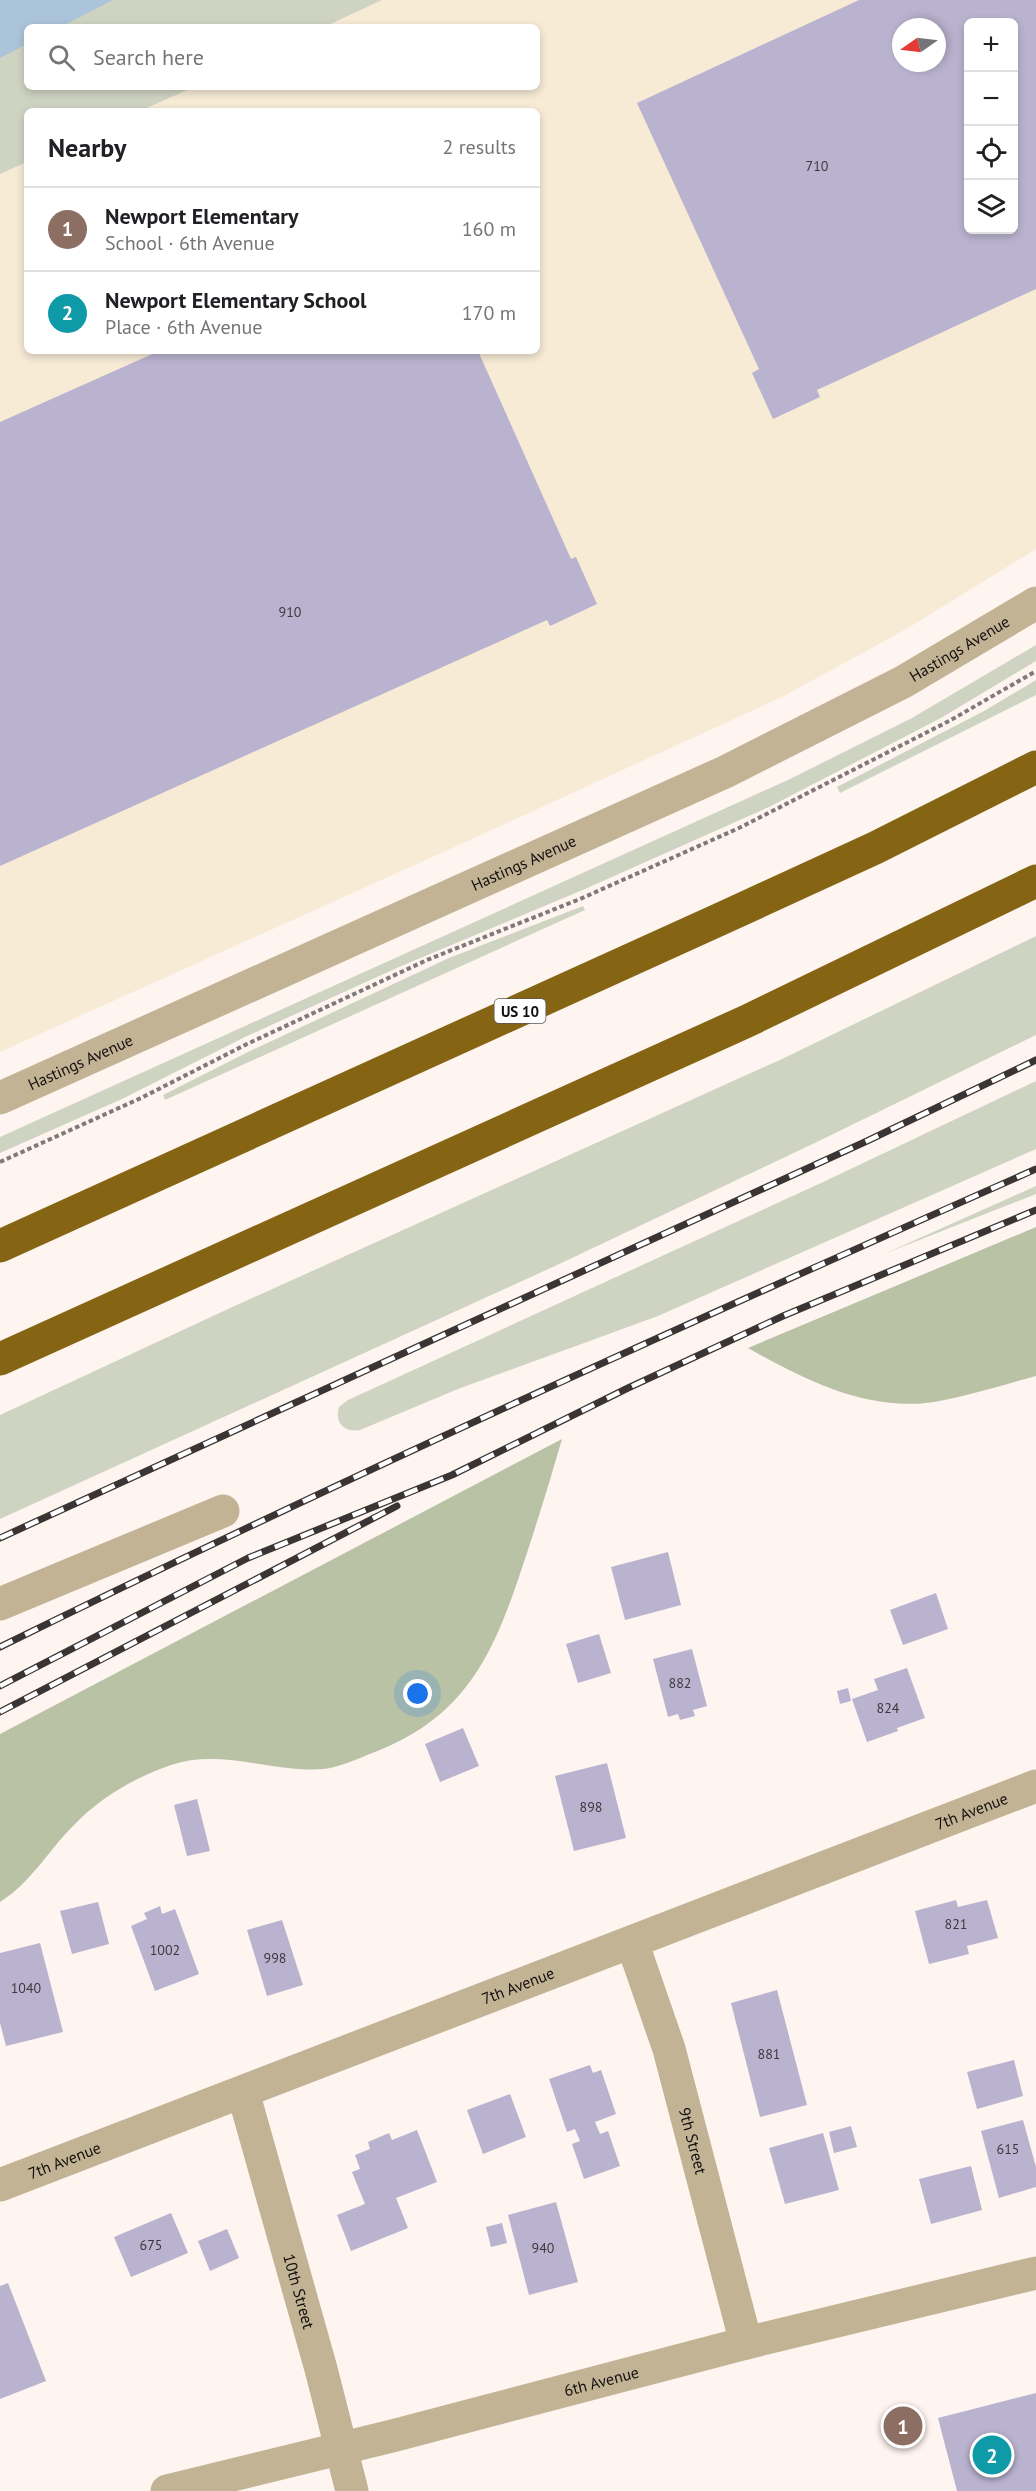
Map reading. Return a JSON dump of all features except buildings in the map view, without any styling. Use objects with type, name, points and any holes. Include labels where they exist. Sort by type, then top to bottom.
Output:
[{"type":"highway","name":"US 10","points":[[0,1246],[875,848],[1036,767]]},
{"type":"highway","points":[[0,1359],[745,1022],[1036,881]]},
{"type":"street","name":"Hastings Avenue","points":[[0,1098],[725,772],[903,682],[1036,603]]},
{"type":"street","points":[[0,1604],[223,1511]]},
{"type":"street","name":"7th Avenue","points":[[0,2185],[1036,1787]]},
{"type":"street","name":"9th Street","points":[[632,1942],[669,2049],[746,2343]]},
{"type":"street","name":"10th Street","points":[[243,2092],[321,2369],[352,2491]]},
{"type":"street","name":"6th Avenue","points":[[167,2491],[746,2343],[1036,2273]]},
{"type":"path","points":[[0,1162],[141,1098],[247,1044],[427,960],[580,899],[739,828],[941,726],[1036,671]]},
{"type":"shaded area","points":[[0,0],[1036,0],[1036,549],[908,628],[784,696],[0,1052]]},
{"type":"green space","points":[[0,0],[382,0],[330,24],[24,24],[24,90],[187,90],[147,108],[24,108],[24,163],[0,174]]},
{"type":"green space","points":[[1036,645],[1036,661],[941,718],[769,807],[585,889],[399,967],[245,1037],[122,1099],[0,1153],[0,1137],[790,779],[912,718]]},
{"type":"green space","points":[[1036,680],[1036,695],[840,793],[837,787],[984,711]]},
{"type":"green space","points":[[583,906],[585,910],[165,1100],[163,1095],[250,1051],[449,958]]},
{"type":"green space","points":[[1036,936],[1036,1035],[555,1266],[0,1519],[0,1415],[228,1309],[782,1059]]},
{"type":"green space","points":[[1036,1081],[1036,1149],[658,1316],[458,1389],[360,1430],[350,1430],[339,1422],[339,1407],[348,1400],[821,1183]]},
{"type":"green space","points":[[1036,1186],[1036,1194],[884,1254]]},
{"type":"green space","points":[[1036,1227],[1036,1376],[934,1402],[909,1404],[885,1402],[861,1398],[814,1382],[748,1348]]},
{"type":"green space","points":[[562,1439],[501,1626],[473,1678],[455,1700],[433,1720],[407,1737],[375,1752],[330,1768],[286,1768],[209,1759],[190,1760],[158,1770],[120,1789],[85,1814],[22,1885],[0,1902],[0,1734]]},
{"type":"water","points":[[0,0],[113,0],[67,24],[24,24],[24,46],[0,58]]},
{"type":"railway","points":[[0,1538],[867,1141],[1036,1060]]},
{"type":"railway","points":[[0,1647],[257,1523],[516,1403],[1036,1169]]},
{"type":"railway","points":[[0,1686],[248,1558],[452,1475],[628,1388],[783,1316],[1036,1210]]},
{"type":"railway","points":[[0,1712],[397,1506]]},
{"type":"place","name":"Newport Elementary","points":[[903,2426]]},
{"type":"place","name":"Newport Elementary School","points":[[992,2455]]}]
